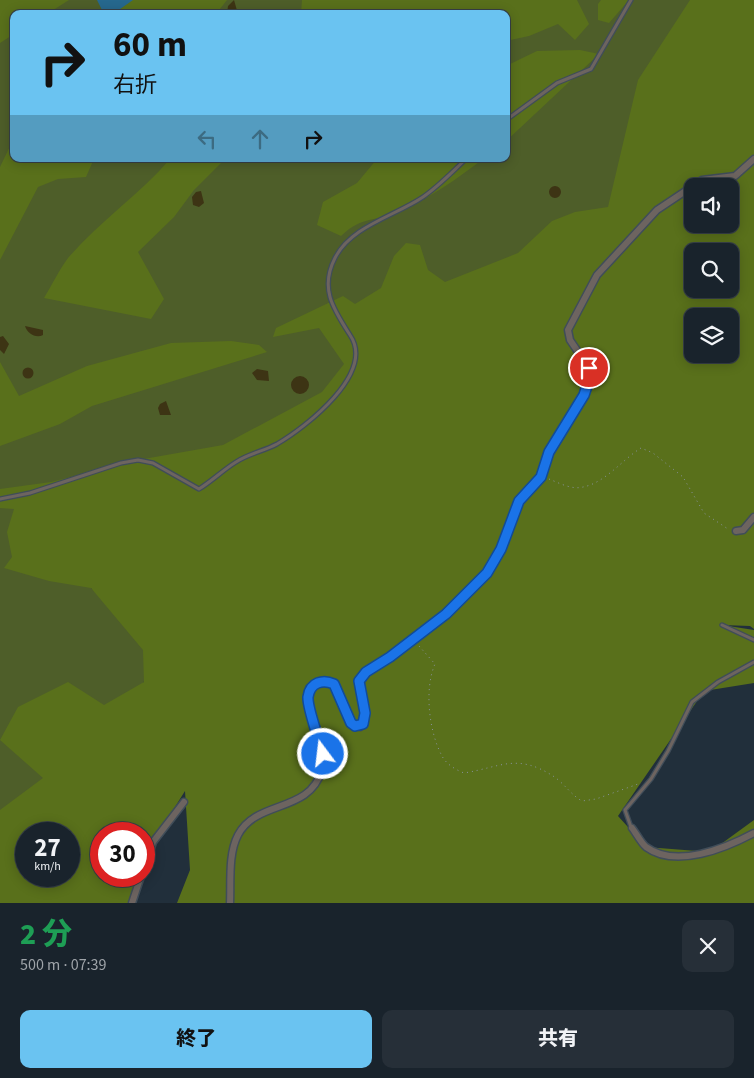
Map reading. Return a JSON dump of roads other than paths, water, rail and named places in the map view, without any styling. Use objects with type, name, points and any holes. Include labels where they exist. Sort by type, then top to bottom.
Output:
[{"type":"street","points":[[230,903],[233,852],[238,836],[247,823],[260,813],[281,808],[299,799],[317,782],[322,768],[323,754],[308,698],[312,687],[318,682],[327,681],[334,684],[351,723],[360,727],[363,724],[365,713],[359,681],[366,672],[414,640],[459,603],[487,573],[501,549],[519,501],[541,477],[549,452],[584,395],[589,380],[589,368],[570,340],[568,330],[597,275],[657,210],[702,180],[735,176],[754,159]]},
{"type":"street","points":[[736,532],[743,530],[754,517]]},
{"type":"street","points":[[155,841],[184,802]]},
{"type":"street","points":[[632,828],[646,847],[667,855],[689,856],[710,852],[754,833]]},
{"type":"street","points":[[132,903],[137,887]]},
{"type":"lane","points":[[510,117],[557,83],[591,69],[631,0]]},
{"type":"lane","points":[[0,499],[30,493],[121,463],[138,460],[153,463],[199,490],[236,462],[277,444],[304,424],[340,391],[354,365],[356,348],[353,338],[334,311],[329,294],[329,274],[339,250],[354,236],[425,195],[463,162]]},
{"type":"lane","points":[[722,625],[754,640]]},
{"type":"lane","points":[[632,828],[625,810],[651,779],[668,751],[692,702],[718,682],[754,662]]},
{"type":"water","points":[[97,0],[133,0],[119,10],[102,10]]}]
